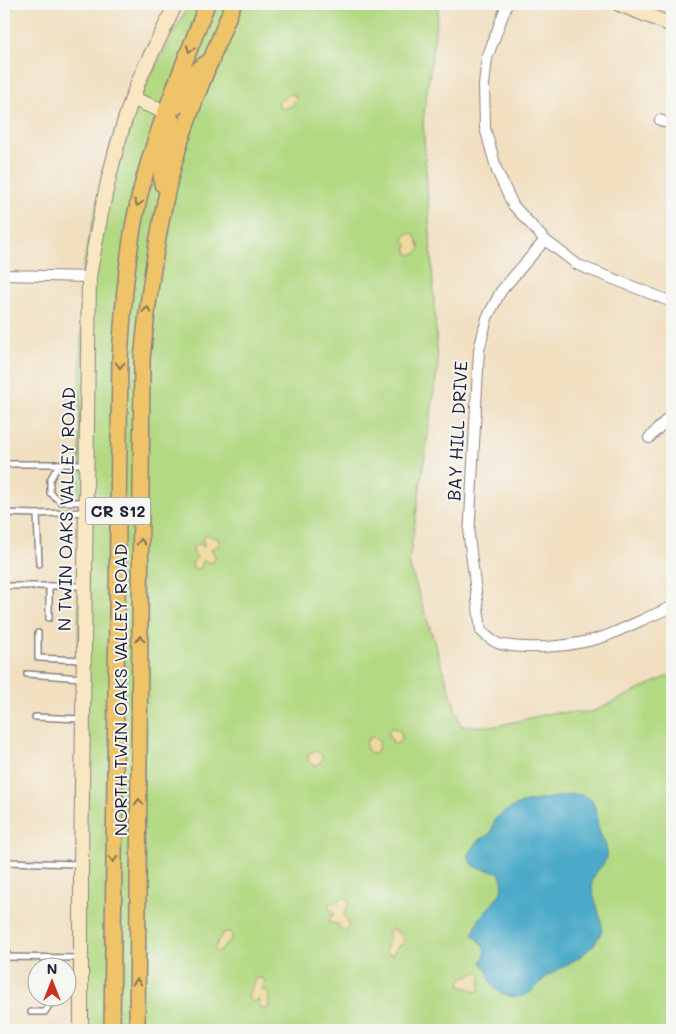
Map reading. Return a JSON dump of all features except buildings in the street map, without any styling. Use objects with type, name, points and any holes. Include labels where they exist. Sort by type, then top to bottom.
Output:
[{"type":"main road","name":"NORTH TWIN OAKS VALLEY ROAD","points":[[112,1030],[120,358],[126,265],[135,216],[149,163],[166,112],[207,4]]},
{"type":"main road","name":"NORTH TWIN OAKS VALLEY ROAD","points":[[137,1030],[142,359],[150,280],[170,177],[233,4]]},
{"type":"main road","points":[[164,210],[162,171],[174,129],[172,121],[166,112],[185,99],[195,72],[202,65],[212,60]]},
{"type":"street","name":"N TWIN OAKS VALLEY ROAD","points":[[78,976],[82,958],[81,864],[89,276],[101,211],[124,123],[140,78],[176,4]]},
{"type":"street","points":[[507,4],[487,58],[484,85],[485,128],[497,171],[513,205],[545,240],[578,265],[672,302]]},
{"type":"street","points":[[619,4],[672,24]]},
{"type":"street","points":[[133,99],[166,112]]},
{"type":"street","points":[[660,120],[672,125]]},
{"type":"street","name":"BAY HILL DRIVE","points":[[545,240],[501,291],[487,318],[479,350],[469,537],[482,631],[490,640],[499,644],[530,647],[574,644],[605,636],[672,607]]},
{"type":"street","points":[[4,275],[89,276]]},
{"type":"street","points":[[649,438],[672,414]]},
{"type":"street","name":"N TWIN OAKS VALLEY ROAD","points":[[76,1006],[81,1030]]},
{"type":"lane","points":[[4,464],[87,464]]},
{"type":"lane","points":[[59,464],[50,480],[50,493],[60,502],[86,507]]},
{"type":"lane","points":[[4,513],[37,514],[86,507]]},
{"type":"lane","points":[[37,514],[39,564]]},
{"type":"lane","points":[[4,586],[85,586]]},
{"type":"lane","points":[[48,586],[49,618]]},
{"type":"lane","points":[[38,632],[38,658],[85,660]]},
{"type":"lane","points":[[27,674],[84,678]]},
{"type":"lane","points":[[35,717],[84,720]]},
{"type":"lane","points":[[4,862],[81,864]]},
{"type":"lane","points":[[5,931],[6,957],[82,958]]},
{"type":"lane","points":[[30,1012],[45,1012],[49,1006]]},
{"type":"green space","points":[[189,4],[439,4],[423,121],[438,365],[409,563],[461,726],[496,726],[551,713],[592,712],[672,674],[672,1030],[77,1030],[79,469],[82,275],[97,205],[132,112]]},
{"type":"sand","points":[[290,94],[295,95],[294,103],[288,108],[280,108],[278,102]]},
{"type":"sand","points":[[409,233],[414,234],[420,248],[417,253],[411,255],[407,253],[407,245],[403,239]]},
{"type":"sand","points":[[208,534],[212,538],[217,537],[220,545],[211,549],[215,556],[213,562],[210,563],[203,560],[201,568],[195,569],[192,563],[197,557],[193,553],[193,547],[199,544],[205,547],[202,539]]},
{"type":"sand","points":[[390,729],[399,730],[402,736],[400,742],[396,744],[393,743],[388,734]]},
{"type":"sand","points":[[375,737],[379,741],[378,751],[374,754],[370,753],[366,743],[369,738]]},
{"type":"sand","points":[[312,751],[318,751],[322,758],[318,765],[312,765],[308,761],[308,755]]},
{"type":"sand","points":[[343,897],[349,902],[344,915],[349,924],[347,929],[343,931],[338,924],[329,923],[330,917],[335,914],[328,906],[331,902],[338,903]]},
{"type":"sand","points":[[392,929],[397,931],[405,941],[398,946],[392,955],[387,953],[386,949],[389,941],[389,932]]},
{"type":"sand","points":[[226,932],[232,933],[232,938],[219,952],[215,951],[214,949],[222,934]]},
{"type":"sand","points":[[477,972],[481,976],[479,991],[474,992],[469,988],[462,987],[460,984],[462,978]]},
{"type":"sand","points":[[256,978],[261,978],[265,981],[262,990],[267,991],[269,998],[266,1010],[259,1007],[259,1000],[253,1002],[248,998]]},
{"type":"water","points":[[573,794],[582,795],[592,802],[595,807],[600,833],[607,849],[606,859],[596,872],[592,885],[602,930],[593,945],[586,952],[548,976],[527,994],[516,997],[509,996],[501,993],[493,985],[485,967],[481,963],[485,955],[484,947],[472,935],[483,914],[501,892],[502,879],[498,872],[475,866],[469,854],[478,841],[491,833],[495,819],[504,812],[522,803]]}]
